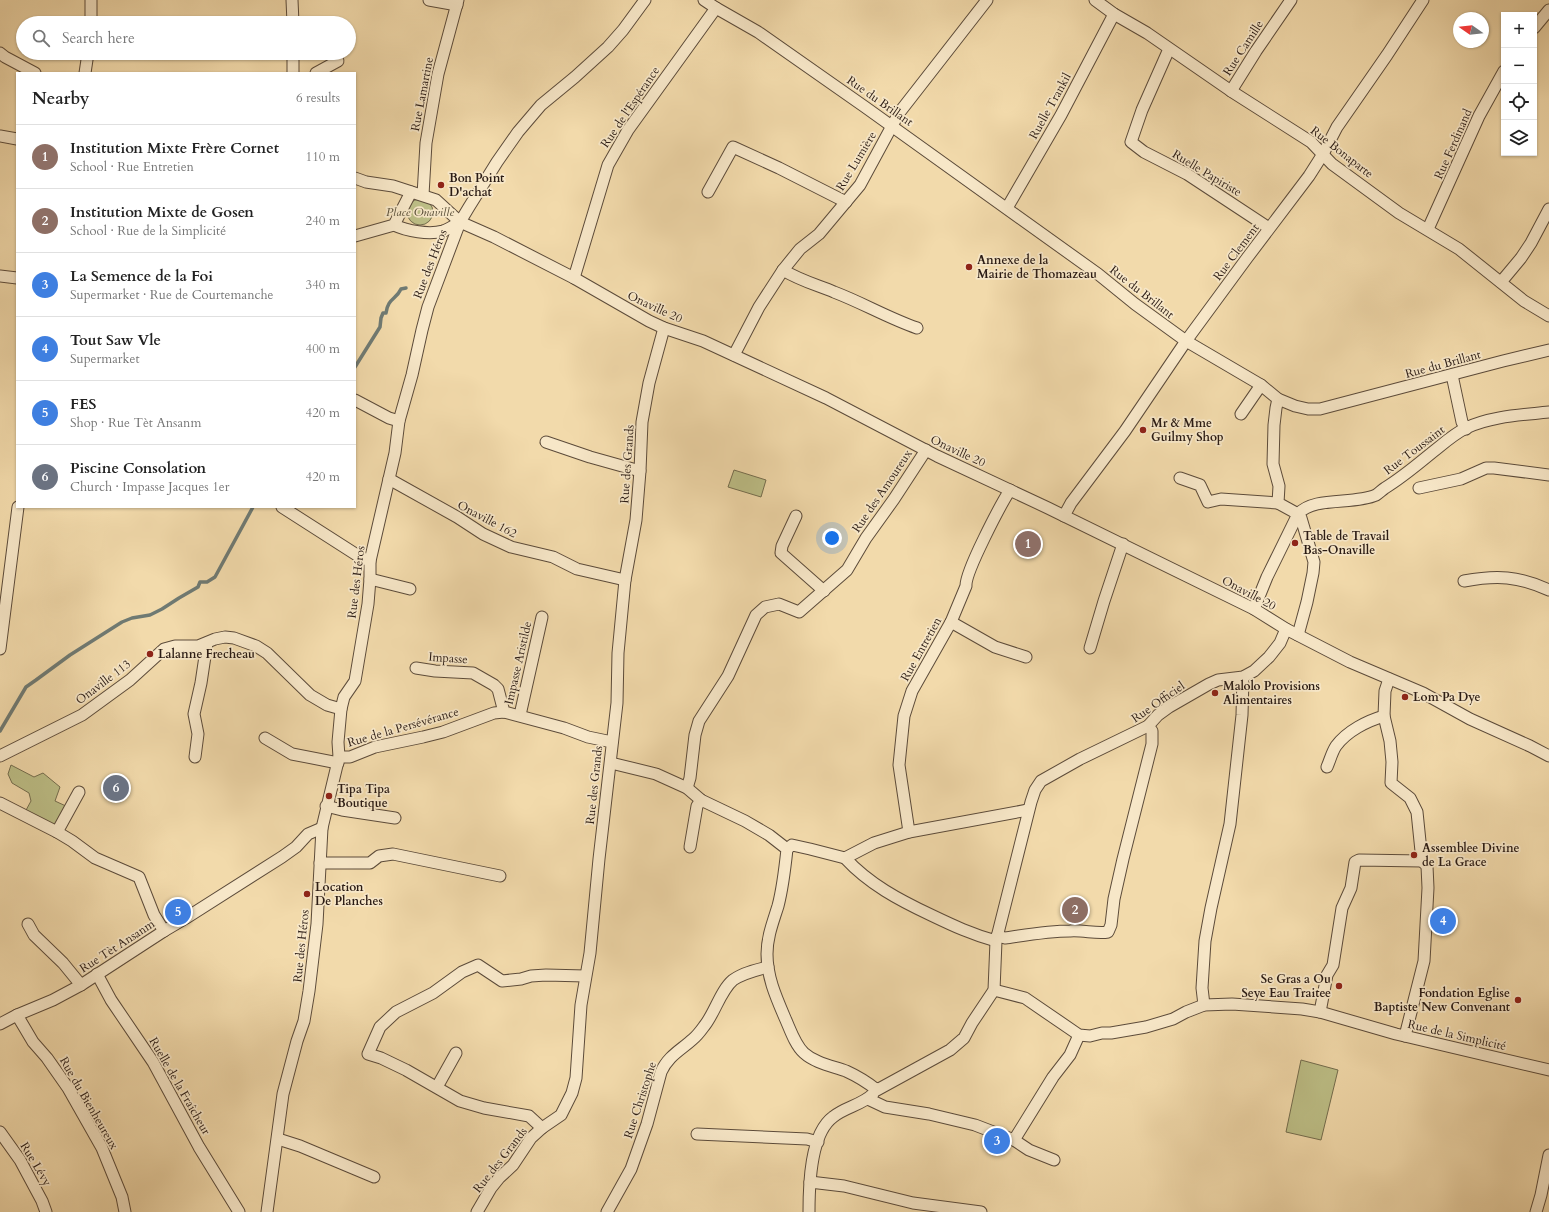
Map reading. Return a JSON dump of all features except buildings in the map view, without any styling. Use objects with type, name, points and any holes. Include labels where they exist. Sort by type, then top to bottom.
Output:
[{"type":"street","points":[[91,0],[91,16]]},
{"type":"street","points":[[292,0],[293,16]]},
{"type":"street","points":[[429,0],[457,3]]},
{"type":"street","name":"Rue des Héros","points":[[267,1212],[283,1094],[304,1021],[309,991],[317,924],[322,828],[338,760],[341,709],[344,697],[355,681],[368,604],[370,561],[395,453],[399,421],[428,307],[460,222],[508,146],[541,105],[575,78],[608,47],[623,30],[645,0]]},
{"type":"street","name":"Rue du Brillant","points":[[704,0],[758,32],[892,126],[1098,274],[1135,304],[1186,341],[1261,385],[1278,399],[1295,406],[1308,409],[1320,409],[1549,350]]},
{"type":"street","name":"Rue Lumière","points":[[734,355],[759,307],[783,270],[800,249],[819,234],[860,185],[899,113],[914,92],[988,0]]},
{"type":"street","name":"Rue Bonaparte","points":[[1096,0],[1114,14],[1148,33],[1231,91],[1311,142],[1332,164],[1399,212],[1459,249],[1524,301],[1549,316]]},
{"type":"street","name":"Rue Camille","points":[[1231,91],[1252,56],[1291,0]]},
{"type":"street","name":"Rue Clement","points":[[1064,516],[1070,503],[1125,431],[1186,341],[1309,176],[1323,154],[1337,126],[1388,54],[1423,0]]},
{"type":"street","name":"Rue Lamartine","points":[[423,195],[426,143],[438,74],[457,3]]},
{"type":"street","name":"Rue de l'Espérance","points":[[574,278],[608,165],[615,150],[663,80],[716,8]]},
{"type":"street","points":[[1537,24],[1549,10]]},
{"type":"street","name":"Ruelle Trankil","points":[[1007,208],[1061,115],[1114,14]]},
{"type":"street","name":"Ruelle Papiriste","points":[[1169,49],[1142,110],[1131,142],[1144,152],[1193,178],[1270,228]]},
{"type":"street","points":[[0,53],[33,72]]},
{"type":"street","points":[[85,72],[87,60]]},
{"type":"street","points":[[293,60],[293,72]]},
{"type":"street","points":[[318,72],[338,61]]},
{"type":"street","name":"Rue Ferdinand","points":[[1428,229],[1479,116],[1501,76]]},
{"type":"street","points":[[0,136],[16,139]]},
{"type":"street","points":[[708,192],[733,147],[779,168],[846,202]]},
{"type":"street","name":"Onaville 20","points":[[356,178],[366,182],[393,186],[436,200],[460,222],[494,237],[574,278],[664,328],[703,341],[848,409],[926,450],[1254,608],[1298,635],[1350,662],[1423,693],[1470,719],[1548,752]]},
{"type":"street","points":[[394,225],[411,192]]},
{"type":"street","points":[[1501,282],[1531,244],[1549,209]]},
{"type":"street","points":[[356,236],[394,225],[401,228],[414,230],[432,232],[442,231],[460,222]]},
{"type":"street","points":[[783,270],[792,276],[834,292],[896,321],[917,328]]},
{"type":"street","points":[[0,276],[16,278]]},
{"type":"street","name":"Rue des Grands","points":[[477,1212],[499,1178],[513,1165],[531,1138],[542,1128],[561,1115],[572,1093],[576,1078],[581,1005],[590,953],[617,703],[618,653],[625,580],[636,520],[642,422],[654,362],[664,328]]},
{"type":"street","points":[[1452,375],[1462,422],[1466,428]]},
{"type":"street","points":[[1240,414],[1261,385]]},
{"type":"street","points":[[1278,399],[1275,413],[1273,464],[1279,486],[1278,503]]},
{"type":"street","points":[[356,401],[389,418],[399,421]]},
{"type":"street","name":"Rue Toussaint","points":[[1298,514],[1302,509],[1313,505],[1376,495],[1466,428],[1499,418],[1549,412]]},
{"type":"street","points":[[546,442],[590,457],[640,471]]},
{"type":"street","name":"Rue des Amoureux","points":[[687,788],[690,778],[695,735],[699,721],[728,676],[756,615],[765,607],[779,604],[799,612],[847,570],[866,538],[926,450]]},
{"type":"street","points":[[1419,488],[1461,479],[1486,468],[1549,475]]},
{"type":"street","points":[[1180,478],[1200,485],[1208,502],[1221,499],[1278,503],[1298,514],[1301,518],[1314,562],[1307,602],[1298,635]]},
{"type":"street","name":"Onaville 162","points":[[389,479],[457,517],[483,534],[511,547],[553,557],[577,569],[625,580]]},
{"type":"street","name":"Rue Entretien","points":[[908,832],[899,765],[904,716],[912,691],[951,622],[966,586],[966,582],[973,564],[1010,490]]},
{"type":"street","points":[[0,649],[18,508]]},
{"type":"street","points":[[284,508],[360,557],[370,561]]},
{"type":"street","points":[[1254,608],[1267,577],[1298,514]]},
{"type":"street","points":[[796,516],[782,546],[781,553],[824,591]]},
{"type":"street","points":[[1090,648],[1123,544]]},
{"type":"street","points":[[0,552],[12,554]]},
{"type":"street","points":[[1464,581],[1494,577],[1516,579],[1530,581],[1549,590]]},
{"type":"street","points":[[370,579],[410,589]]},
{"type":"street","name":"Impasse Aristilde","points":[[520,715],[542,618]]},
{"type":"street","points":[[951,622],[995,647],[1026,657]]},
{"type":"street","name":"Rue Officiel","points":[[1028,810],[1035,790],[1041,781],[1080,759],[1148,726],[1169,706],[1209,684],[1218,680],[1243,677],[1254,671],[1269,657],[1280,643],[1286,628]]},
{"type":"street","name":"Onaville 113","points":[[0,756],[82,715],[130,680],[164,649],[175,646],[198,646],[215,639],[225,637],[234,638],[256,646],[267,653],[310,695],[327,705],[341,709]]},
{"type":"street","points":[[196,757],[198,734],[194,714],[201,683],[207,643]]},
{"type":"street","name":"Impasse","points":[[416,668],[435,671],[473,673],[498,689],[504,712]]},
{"type":"street","points":[[1204,1005],[1202,988],[1205,941],[1210,908],[1230,824],[1242,715],[1243,677]]},
{"type":"street","points":[[1389,679],[1386,691],[1384,716],[1390,741],[1392,762],[1391,783],[1410,798],[1417,812],[1422,861],[1427,866],[1428,888],[1424,960],[1406,1036]]},
{"type":"street","name":"Rue de la Persévérance","points":[[338,760],[350,757],[374,747],[428,736],[494,712],[520,715],[588,737],[612,742]]},
{"type":"street","points":[[1327,767],[1337,746],[1344,738],[1365,723],[1384,716]]},
{"type":"street","points":[[787,849],[792,846],[845,858],[857,871],[891,895],[967,933],[1005,938],[1069,931],[1108,932],[1111,925],[1114,899],[1123,859],[1152,744],[1152,731],[1148,726]]},
{"type":"street","points":[[265,738],[292,754],[338,760]]},
{"type":"street","points":[[611,763],[656,774],[687,788],[701,800],[745,821],[769,835],[787,849]]},
{"type":"street","points":[[57,832],[79,792]]},
{"type":"street","points":[[690,847],[696,806],[701,800]]},
{"type":"street","points":[[0,803],[57,832],[95,858],[139,878],[154,915],[164,931]]},
{"type":"street","points":[[326,806],[395,818]]},
{"type":"street","points":[[809,1212],[811,1162],[825,1125],[832,1118],[868,1099],[877,1090],[950,1050],[964,1038],[994,990],[996,973],[994,950],[1028,810],[908,832],[874,843],[845,858]]},
{"type":"street","name":"Rue Tèt Ansanm","points":[[0,1024],[53,1000],[81,985],[164,931],[282,858],[296,847],[308,834],[322,828]]},
{"type":"street","points":[[787,849],[785,871],[778,905],[769,936],[767,952],[768,967],[774,992],[802,1052],[821,1063],[846,1071],[865,1080],[877,1090]]},
{"type":"street","points":[[320,862],[370,863],[379,856],[393,854],[500,876]]},
{"type":"street","points":[[1320,1012],[1327,975],[1333,965],[1342,908],[1351,888],[1355,862],[1359,860],[1422,861]]},
{"type":"street","points":[[28,924],[34,934],[63,963],[81,985]]},
{"type":"street","points":[[542,1128],[529,1116],[484,1108],[460,1101],[406,1070],[381,1058],[368,1054],[380,1027],[396,1012],[433,993],[462,972],[478,965],[502,981],[546,975],[585,976]]},
{"type":"street","name":"Rue Christophe","points":[[607,1212],[631,1169],[647,1124],[661,1072],[665,1063],[670,1057],[694,1038],[707,1023],[728,986],[734,980],[752,971],[768,967]]},
{"type":"street","name":"Ruelle de la Fraîcheur","points":[[97,974],[111,1000],[153,1062],[199,1147],[239,1212]]},
{"type":"street","points":[[994,990],[1025,998],[1079,1035],[1070,1055],[1053,1077],[1014,1140]]},
{"type":"street","name":"Rue de la Simplicité","points":[[1079,1035],[1090,1036],[1146,1027],[1173,1019],[1204,1005],[1232,1004],[1302,1009],[1320,1012],[1384,1031],[1549,1070]]},
{"type":"street","name":"Rue du Bienheureux","points":[[17,1015],[32,1042],[47,1058],[68,1088],[102,1148],[122,1197],[125,1212]]},
{"type":"street","points":[[437,1087],[456,1053]]},
{"type":"street","points":[[868,1099],[885,1107],[929,1114],[975,1125],[1014,1140],[1029,1150],[1054,1160]]},
{"type":"street","points":[[697,1134],[807,1139],[818,1142]]},
{"type":"street","name":"Rue Lévy","points":[[1,1135],[20,1160],[42,1201],[46,1212]]},
{"type":"street","points":[[278,1139],[300,1146],[374,1177]]},
{"type":"street","points":[[1536,1212],[1545,1196],[1549,1155]]},
{"type":"street","points":[[810,1182],[844,1186],[913,1203],[981,1212]]},
{"type":"green space","name":"Place Onaville","points":[[420,199],[429,203],[433,212],[429,221],[420,225],[411,221],[407,212],[411,203]]},
{"type":"green space","points":[[734,470],[766,480],[761,497],[728,487]]},
{"type":"green space","points":[[11,765],[34,777],[43,773],[60,787],[55,801],[68,807],[54,828],[25,812],[31,801],[29,793],[12,783],[8,774]]},
{"type":"green space","points":[[1301,1060],[1338,1070],[1321,1140],[1286,1132]]},
{"type":"waterway","points":[[356,365],[380,327],[381,318],[383,313],[386,313],[388,304],[401,289],[406,288]]},
{"type":"waterway","points":[[0,731],[26,687],[70,655],[122,622],[132,618],[150,615],[198,587],[200,582],[207,582],[215,577],[252,508]]},
{"type":"place","name":"Bon Point D'achat","points":[[441,185]]},
{"type":"place","name":"Annexe de la Mairie de Thomazeau","points":[[969,267]]},
{"type":"place","name":"Mr & Mme Guilmy Shop","points":[[1143,430]]},
{"type":"place","name":"Table de Travail Bas-Onaville","points":[[1295,543]]},
{"type":"place","name":"Institution Mixte Frère Cornet","points":[[1028,544]]},
{"type":"place","name":"Lalanne Frecheau","points":[[150,654]]},
{"type":"place","name":"Malolo Provisions Alimentaires","points":[[1215,693]]},
{"type":"place","name":"Lom Pa Dye","points":[[1405,697]]},
{"type":"place","name":"Piscine Consolation","points":[[116,788]]},
{"type":"place","name":"Tipa Tipa Boutique","points":[[329,796]]},
{"type":"place","name":"Assemblee Divine de La Grace","points":[[1414,855]]},
{"type":"place","name":"Location De Planches","points":[[307,894]]},
{"type":"place","name":"Institution Mixte de Gosen","points":[[1075,910]]},
{"type":"place","name":"FES","points":[[178,912]]},
{"type":"place","name":"Tout Saw Vle","points":[[1443,921]]},
{"type":"place","name":"Se Gras a Ou Seye Eau Traitee","points":[[1339,986]]},
{"type":"place","name":"Fondation Eglise Baptiste New Convenant","points":[[1518,1000]]},
{"type":"place","name":"La Semence de la Foi","points":[[997,1141]]}]
